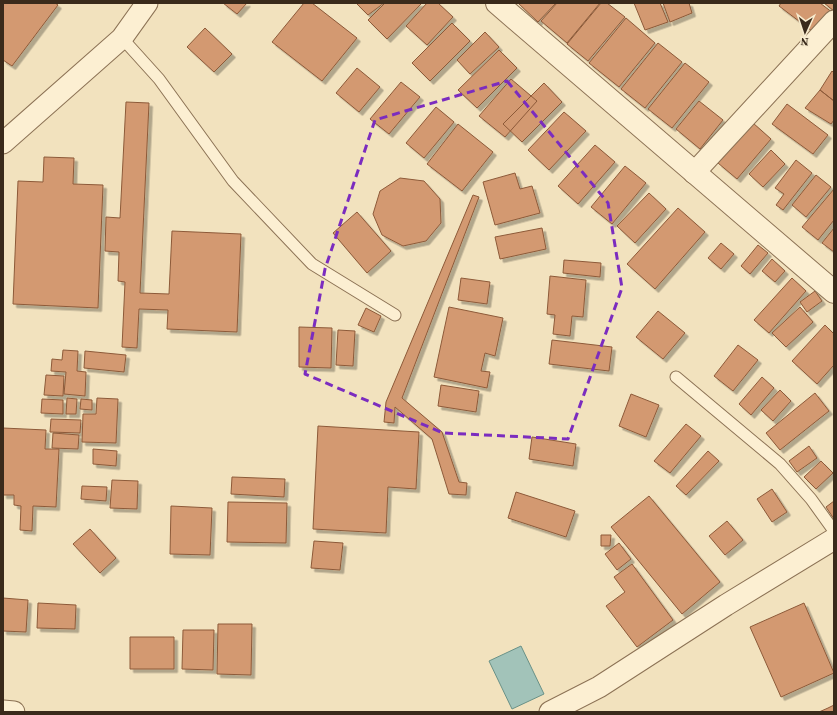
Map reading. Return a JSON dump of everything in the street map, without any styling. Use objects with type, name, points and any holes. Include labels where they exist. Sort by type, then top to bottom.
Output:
[{"type":"street","points":[[3,143],[122,38],[147,3]]},
{"type":"street","points":[[497,3],[834,292]]},
{"type":"street","points":[[694,173],[834,21]]},
{"type":"street","points":[[550,712],[599,687],[726,605],[834,539]]},
{"type":"street","points":[[3,711],[14,712]]},
{"type":"lane","points":[[122,38],[159,79],[233,180],[312,264],[395,315]]},
{"type":"lane","points":[[676,377],[780,464],[810,498],[834,531]]},
{"type":"highlighted area","points":[[507,81],[608,203],[622,288],[568,439],[443,433],[305,374],[325,269],[375,120]]},
{"type":"water","points":[[521,646],[544,694],[512,709],[489,661]]},
{"type":"building","points":[[3,3],[55,3],[58,5],[12,66],[3,60]]},
{"type":"building","points":[[223,3],[247,3],[237,14]]},
{"type":"building","points":[[304,3],[312,3],[357,38],[322,81],[272,42]]},
{"type":"building","points":[[356,3],[384,3],[368,15]]},
{"type":"building","points":[[385,3],[422,3],[387,39],[368,20]]},
{"type":"building","points":[[427,3],[438,3],[453,17],[427,45],[406,26]]},
{"type":"building","points":[[518,3],[556,3],[538,22]]},
{"type":"building","points":[[557,3],[600,3],[567,43],[541,21]]},
{"type":"building","points":[[601,3],[607,3],[625,17],[588,61],[567,44]]},
{"type":"building","points":[[634,3],[660,3],[668,22],[645,30]]},
{"type":"building","points":[[663,3],[689,3],[692,13],[670,22]]},
{"type":"building","points":[[781,3],[820,3],[833,13],[816,34],[779,6]]},
{"type":"building","points":[[824,3],[834,3],[834,11]]},
{"type":"building","points":[[626,18],[655,43],[619,87],[589,63]]},
{"type":"building","points":[[452,23],[470,41],[430,81],[412,63]]},
{"type":"building","points":[[205,28],[232,54],[214,72],[187,47]]},
{"type":"building","points":[[485,32],[499,47],[470,74],[457,60]]},
{"type":"building","points":[[658,43],[682,62],[645,108],[621,89]]},
{"type":"building","points":[[499,50],[517,68],[477,108],[458,90]]},
{"type":"building","points":[[685,63],[709,82],[672,128],[648,109]]},
{"type":"building","points":[[357,68],[380,87],[359,112],[336,93]]},
{"type":"building","points":[[832,71],[834,73],[834,101],[820,90]]},
{"type":"building","points":[[511,79],[537,101],[505,137],[479,116]]},
{"type":"building","points":[[401,82],[420,97],[389,134],[370,119]]},
{"type":"building","points":[[544,83],[562,102],[522,142],[503,124]]},
{"type":"building","points":[[820,90],[834,101],[834,120],[831,124],[805,108]]},
{"type":"building","points":[[699,101],[723,120],[700,149],[676,129]]},
{"type":"building","points":[[126,102],[149,103],[140,293],[169,294],[172,231],[241,234],[237,332],[167,329],[168,310],[139,309],[137,348],[122,347],[125,282],[118,281],[119,252],[105,251],[106,217],[120,218]]},
{"type":"building","points":[[787,104],[828,135],[813,154],[772,124]]},
{"type":"building","points":[[436,107],[454,122],[424,158],[406,143]]},
{"type":"building","points":[[564,112],[586,131],[549,170],[528,150]]},
{"type":"building","points":[[753,123],[771,139],[737,179],[718,163]]},
{"type":"building","points":[[458,124],[493,152],[462,191],[427,164]]},
{"type":"building","points":[[595,145],[615,162],[578,204],[558,186]]},
{"type":"building","points":[[771,150],[785,164],[763,187],[749,174]]},
{"type":"building","points":[[44,157],[74,158],[73,184],[103,185],[98,308],[13,304],[18,181],[43,182]]},
{"type":"building","points":[[796,160],[812,173],[783,210],[776,205],[784,194],[775,188]]},
{"type":"building","points":[[625,166],[646,183],[612,224],[591,207]]},
{"type":"building","points":[[515,173],[520,189],[532,186],[540,213],[495,225],[483,182]]},
{"type":"building","points":[[816,175],[831,187],[806,217],[792,205]]},
{"type":"building","points":[[400,178],[424,181],[440,199],[441,223],[426,241],[403,246],[382,235],[373,214],[380,191]]},
{"type":"building","points":[[834,189],[834,220],[818,240],[802,227]]},
{"type":"building","points":[[649,193],[666,209],[635,243],[617,226]]},
{"type":"building","points":[[473,195],[479,197],[402,398],[442,432],[459,482],[467,483],[466,495],[449,494],[432,439],[395,407],[394,423],[384,422],[386,402]]},
{"type":"building","points":[[678,208],[705,232],[655,289],[627,264]]},
{"type":"building","points":[[357,212],[391,251],[367,273],[333,233]]},
{"type":"building","points":[[542,228],[546,249],[500,259],[495,237]]},
{"type":"building","points":[[834,228],[834,252],[822,243]]},
{"type":"building","points":[[721,243],[734,254],[721,269],[708,258]]},
{"type":"building","points":[[758,245],[768,253],[750,274],[741,266]]},
{"type":"building","points":[[772,259],[785,271],[775,282],[762,271]]},
{"type":"building","points":[[564,260],[601,263],[600,277],[563,273]]},
{"type":"building","points":[[550,276],[586,280],[583,317],[572,316],[570,336],[553,334],[555,315],[547,314]]},
{"type":"building","points":[[461,278],[490,282],[487,304],[458,300]]},
{"type":"building","points":[[792,278],[806,291],[769,333],[754,320]]},
{"type":"building","points":[[815,291],[822,301],[807,312],[800,302]]},
{"type":"building","points":[[449,307],[503,318],[495,356],[485,353],[481,371],[490,372],[487,388],[434,377]]},
{"type":"building","points":[[800,307],[813,322],[786,347],[772,333]]},
{"type":"building","points":[[366,308],[381,316],[374,332],[358,325]]},
{"type":"building","points":[[658,311],[685,333],[663,359],[636,337]]},
{"type":"building","points":[[825,325],[834,334],[834,365],[817,384],[792,361]]},
{"type":"building","points":[[299,327],[332,328],[331,368],[299,367]]},
{"type":"building","points":[[338,330],[355,331],[353,366],[336,365]]},
{"type":"building","points":[[552,340],[612,347],[609,371],[549,364]]},
{"type":"building","points":[[738,345],[758,360],[733,391],[714,376]]},
{"type":"building","points":[[63,350],[78,351],[77,371],[86,372],[85,396],[64,394],[66,372],[51,371],[52,359],[62,360]]},
{"type":"building","points":[[85,351],[126,355],[124,372],[84,368]]},
{"type":"building","points":[[46,375],[64,376],[63,396],[44,395]]},
{"type":"building","points":[[762,377],[774,388],[751,415],[739,404]]},
{"type":"building","points":[[441,385],[479,391],[476,412],[438,406]]},
{"type":"building","points":[[780,390],[791,401],[773,421],[761,410]]},
{"type":"building","points":[[815,393],[829,411],[780,450],[766,433]]},
{"type":"building","points":[[631,394],[659,405],[646,437],[619,426]]},
{"type":"building","points":[[67,398],[77,399],[76,414],[66,414]]},
{"type":"building","points":[[97,398],[118,399],[116,443],[82,442],[83,414],[96,414]]},
{"type":"building","points":[[42,399],[63,400],[63,414],[41,413]]},
{"type":"building","points":[[81,399],[92,400],[92,410],[80,409]]},
{"type":"building","points":[[51,419],[81,420],[80,433],[50,432]]},
{"type":"building","points":[[686,424],[701,436],[670,473],[654,461]]},
{"type":"building","points":[[318,426],[419,432],[416,489],[388,487],[386,533],[313,529]]},
{"type":"building","points":[[3,428],[46,430],[45,449],[59,449],[56,507],[33,506],[32,531],[20,530],[21,506],[14,505],[14,495],[3,495]]},
{"type":"building","points":[[53,433],[79,435],[78,449],[52,448]]},
{"type":"building","points":[[532,437],[576,444],[573,466],[529,459]]},
{"type":"building","points":[[809,446],[817,458],[797,472],[789,461]]},
{"type":"building","points":[[93,449],[117,451],[116,466],[93,464]]},
{"type":"building","points":[[708,451],[719,461],[686,495],[676,486]]},
{"type":"building","points":[[821,461],[833,473],[816,489],[804,477]]},
{"type":"building","points":[[232,477],[285,479],[284,497],[231,494]]},
{"type":"building","points":[[112,480],[138,481],[137,509],[110,508]]},
{"type":"building","points":[[82,486],[107,487],[106,501],[81,499]]},
{"type":"building","points":[[772,489],[787,512],[772,522],[757,499]]},
{"type":"building","points":[[516,492],[575,511],[566,537],[508,518]]},
{"type":"building","points":[[649,496],[720,582],[682,614],[611,527]]},
{"type":"building","points":[[834,501],[834,519],[826,507]]},
{"type":"building","points":[[228,502],[287,503],[286,543],[227,542]]},
{"type":"building","points":[[171,506],[212,508],[210,555],[170,554]]},
{"type":"building","points":[[727,521],[743,540],[725,555],[709,536]]},
{"type":"building","points":[[90,529],[116,558],[100,573],[73,544]]},
{"type":"building","points":[[601,535],[611,535],[610,546],[601,546]]},
{"type":"building","points":[[314,541],[343,543],[340,570],[311,568]]},
{"type":"building","points":[[619,543],[631,559],[617,570],[605,554]]},
{"type":"building","points":[[632,564],[673,620],[637,647],[606,606],[625,592],[614,577]]},
{"type":"building","points":[[3,598],[28,600],[26,632],[3,631]]},
{"type":"building","points":[[38,603],[76,605],[75,629],[37,628]]},
{"type":"building","points":[[804,603],[834,673],[781,697],[750,627]]},
{"type":"building","points":[[218,624],[252,624],[251,675],[217,674]]},
{"type":"building","points":[[183,630],[214,630],[213,670],[182,669]]},
{"type":"building","points":[[130,637],[174,637],[174,669],[130,669]]},
{"type":"building","points":[[834,705],[834,712],[819,712],[828,708]]}]
